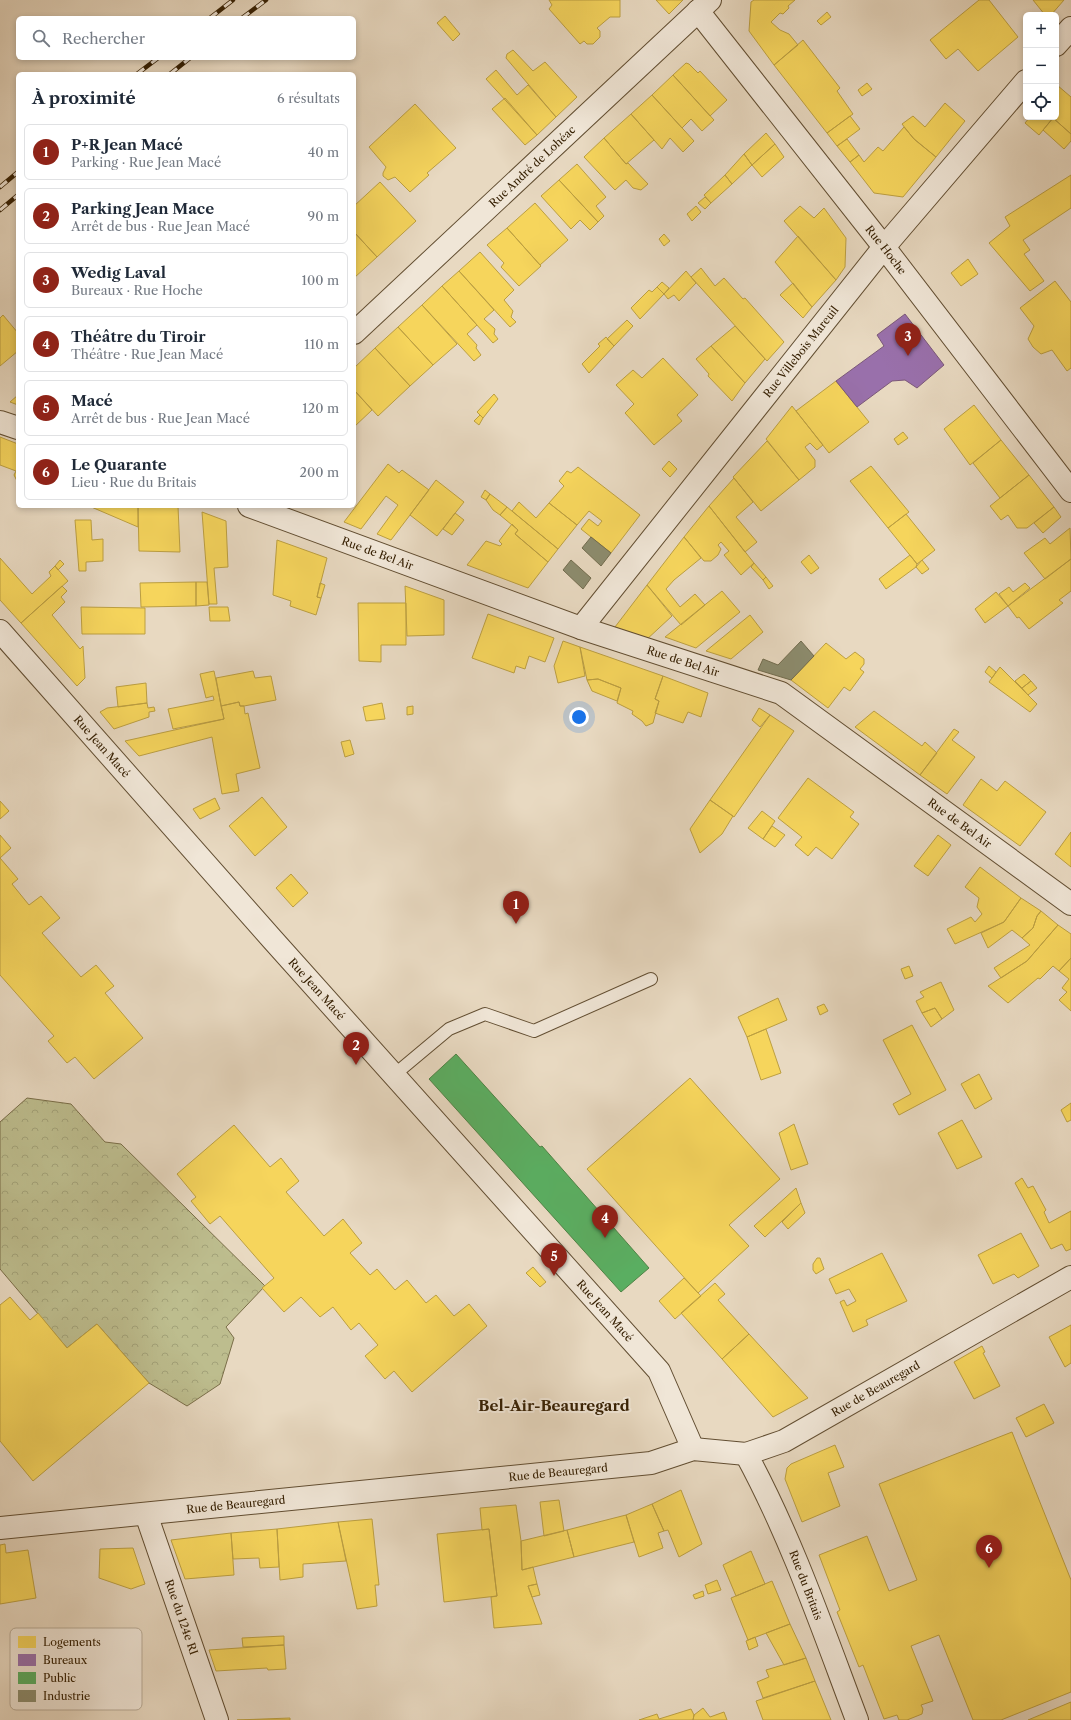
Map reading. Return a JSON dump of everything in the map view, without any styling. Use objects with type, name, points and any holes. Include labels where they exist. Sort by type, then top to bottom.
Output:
[{"type":"street","name":"Rue Hoche","points":[[704,5],[884,247],[1071,491]]},
{"type":"street","name":"Rue André de Lohéac","points":[[356,331],[704,5]]},
{"type":"street","points":[[1059,42],[1071,28]]},
{"type":"street","name":"Rue Villebois Mareuil","points":[[581,628],[884,247],[1023,84]]},
{"type":"street","points":[[0,422],[16,427]]},
{"type":"street","name":"Rue de Bel Air","points":[[254,508],[581,628],[781,693],[1071,904]]},
{"type":"street","name":"Rue Jean Macé","points":[[0,631],[659,1371],[693,1449]]},
{"type":"street","name":"Rue de Beauregard","points":[[0,1528],[651,1463],[693,1449],[746,1454],[784,1441],[1071,1277]]},
{"type":"street","name":"Rue du Britais","points":[[746,1454],[765,1488],[793,1550],[857,1720]]},
{"type":"street","name":"Rue du 124e RI","points":[[146,1514],[217,1720]]},
{"type":"lane","points":[[394,1075],[449,1029],[485,1014],[534,1031],[651,979]]},
{"type":"green space","points":[[27,1098],[71,1104],[105,1142],[121,1144],[265,1286],[226,1327],[234,1338],[220,1384],[187,1406],[149,1383],[97,1324],[67,1348],[0,1269],[0,1122]]},
{"type":"building: Logements","points":[[549,0],[620,0],[620,17],[610,17],[597,28],[600,31],[600,37],[593,44],[587,44],[584,41],[580,44],[549,9],[552,5]]},
{"type":"building: Logements","points":[[656,0],[683,0],[669,14]]},
{"type":"building: Logements","points":[[754,0],[795,0],[788,6],[789,8],[783,14],[780,13],[771,22],[780,30],[789,34],[798,45],[774,65],[749,31],[751,2]]},
{"type":"building: Logements","points":[[979,0],[989,0],[1018,37],[978,71],[958,49],[946,59],[930,40]]},
{"type":"building: Logements","points":[[1033,0],[1064,0],[1054,12],[1043,12]]},
{"type":"building: Logements","points":[[827,12],[831,17],[821,25],[817,21]]},
{"type":"building: Logements","points":[[445,16],[460,34],[453,41],[437,23]]},
{"type":"building: Logements","points":[[803,40],[840,88],[837,91],[853,114],[827,133],[774,65]]},
{"type":"building: Logements","points":[[513,50],[533,71],[545,62],[577,97],[556,117],[506,58],[507,54]]},
{"type":"building: Logements","points":[[686,63],[698,73],[700,71],[727,100],[710,116],[673,75]]},
{"type":"building: Logements","points":[[496,70],[517,95],[528,85],[556,117],[537,135],[486,79]]},
{"type":"building: Logements","points":[[673,75],[714,120],[702,131],[691,119],[682,128],[652,95]]},
{"type":"building: Logements","points":[[867,83],[872,89],[862,96],[858,90]]},
{"type":"building: Logements","points":[[1059,87],[1071,97],[1071,134],[1055,120],[1059,120]]},
{"type":"building: Logements","points":[[652,95],[694,141],[683,152],[670,138],[662,149],[631,114]]},
{"type":"building: Logements","points":[[505,98],[537,135],[525,145],[492,109]]},
{"type":"building: Logements","points":[[945,103],[965,121],[936,157],[913,138],[902,124],[913,116],[925,127]]},
{"type":"building: Logements","points":[[415,104],[456,148],[427,173],[429,175],[410,192],[395,177],[388,180],[383,176],[386,167],[369,147]]},
{"type":"building: Logements","points":[[631,114],[654,140],[626,164],[604,138]]},
{"type":"building: Logements","points":[[850,116],[860,129],[837,146],[827,133]]},
{"type":"building: Logements","points":[[1028,120],[1051,120],[1039,135],[1025,123]]},
{"type":"building: Logements","points":[[1051,120],[1055,120],[1071,134],[1071,141],[1064,149],[1043,130]]},
{"type":"building: Logements","points":[[904,127],[915,140],[936,157],[903,197],[874,193],[850,162],[859,155],[864,162],[878,147],[883,151]]},
{"type":"building: Logements","points":[[766,133],[775,144],[752,165],[744,154]]},
{"type":"building: Logements","points":[[604,138],[626,164],[628,163],[648,184],[641,190],[633,188],[626,180],[615,190],[584,157]]},
{"type":"building: Logements","points":[[847,139],[859,155],[850,162],[837,146]]},
{"type":"building: Logements","points":[[775,144],[784,157],[762,177],[752,165]]},
{"type":"building: Logements","points":[[744,154],[752,165],[732,184],[725,175]]},
{"type":"building: Logements","points":[[577,164],[606,197],[596,206],[604,216],[598,222],[559,180]]},
{"type":"building: Logements","points":[[725,175],[732,184],[711,203],[704,195]]},
{"type":"building: Logements","points":[[1071,175],[1071,208],[1023,240],[1030,250],[1024,254],[1044,281],[1030,291],[989,243],[1010,226],[1005,217]]},
{"type":"building: Logements","points":[[559,180],[598,222],[590,230],[580,220],[571,229],[541,196]]},
{"type":"building: Logements","points":[[380,182],[416,221],[377,257],[356,234],[356,204]]},
{"type":"building: Logements","points":[[705,197],[711,203],[705,209],[698,203]]},
{"type":"building: Logements","points":[[535,203],[568,240],[540,265],[507,228]]},
{"type":"building: Logements","points":[[696,206],[701,212],[692,221],[687,214]]},
{"type":"building: Logements","points":[[800,206],[814,218],[824,208],[846,238],[845,267],[836,280],[784,221]]},
{"type":"building: Logements","points":[[507,228],[541,266],[519,286],[501,267],[504,263],[487,245]]},
{"type":"building: Logements","points":[[356,234],[377,257],[356,276]]},
{"type":"building: Logements","points":[[664,234],[670,241],[664,246],[659,239]]},
{"type":"building: Logements","points":[[798,236],[836,280],[812,307],[775,262]]},
{"type":"building: Logements","points":[[480,252],[514,290],[504,300],[513,311],[511,317],[516,322],[510,327],[459,271]]},
{"type":"building: Logements","points":[[968,259],[978,274],[961,286],[951,273]]},
{"type":"building: Logements","points":[[701,268],[715,286],[724,278],[743,299],[745,298],[784,342],[767,361],[691,277]]},
{"type":"building: Logements","points":[[459,271],[494,310],[484,319],[495,329],[494,334],[498,339],[493,343],[442,286]]},
{"type":"building: Logements","points":[[686,271],[696,283],[679,301],[674,295],[668,299],[664,294]]},
{"type":"building: Logements","points":[[1055,281],[1071,302],[1071,368],[1067,371],[1052,350],[1041,354],[1033,347],[1028,339],[1034,326],[1020,308]]},
{"type":"building: Logements","points":[[662,282],[669,288],[664,294],[657,287]]},
{"type":"building: Logements","points":[[793,283],[812,307],[803,318],[780,295]]},
{"type":"building: Logements","points":[[442,286],[477,325],[467,334],[477,345],[476,348],[481,355],[474,361],[422,305]]},
{"type":"building: Logements","points":[[657,287],[664,294],[640,319],[631,308],[649,290],[652,292]]},
{"type":"building: Logements","points":[[422,305],[457,344],[433,365],[398,327]]},
{"type":"building: Logements","points":[[3,315],[16,331],[16,353],[0,366],[0,318]]},
{"type":"building: Logements","points":[[627,320],[633,326],[614,346],[607,339]]},
{"type":"building: Logements","points":[[735,326],[765,359],[745,383],[711,346]]},
{"type":"building: Logements","points":[[398,327],[433,365],[410,386],[375,348]]},
{"type":"building: Logements","points":[[606,337],[614,346],[589,373],[582,364],[600,346],[598,344]]},
{"type":"building: Logements","points":[[711,346],[745,383],[732,401],[708,376],[709,374],[696,359]]},
{"type":"building: Logements","points":[[375,348],[410,386],[378,416],[356,392],[356,366]]},
{"type":"building: Logements","points":[[663,358],[698,395],[677,415],[682,421],[654,445],[625,413],[634,404],[616,385],[633,370],[642,378]]},
{"type":"building: Logements","points":[[836,381],[869,422],[829,453],[796,411]]},
{"type":"building: Logements","points":[[356,392],[372,410],[356,425]]},
{"type":"building: Logements","points":[[494,394],[498,399],[483,418],[477,412]]},
{"type":"building: Logements","points":[[16,397],[16,404],[10,402]]},
{"type":"building: Logements","points":[[974,405],[1001,440],[970,465],[944,429]]},
{"type":"building: Logements","points":[[792,406],[823,445],[817,450],[810,443],[805,447],[815,460],[815,467],[799,480],[766,439]]},
{"type":"building: Logements","points":[[480,415],[483,418],[479,425],[474,421]]},
{"type":"building: Logements","points":[[903,432],[908,438],[898,445],[894,439]]},
{"type":"building: Logements","points":[[0,437],[16,443],[16,471],[0,465]]},
{"type":"building: Logements","points":[[1001,440],[1029,475],[1000,498],[973,463]]},
{"type":"building: Logements","points":[[767,441],[799,480],[761,511],[733,477]]},
{"type":"building: Logements","points":[[669,461],[677,469],[670,477],[662,469]]},
{"type":"building: Logements","points":[[388,464],[399,473],[402,470],[429,490],[391,540],[377,534],[398,505],[386,496],[361,529],[344,522]]},
{"type":"building: Logements","points":[[871,466],[909,512],[888,528],[850,481]]},
{"type":"building: Logements","points":[[578,467],[640,515],[611,553],[581,529],[589,519],[598,526],[602,521],[589,511],[577,525],[549,503],[564,486],[559,481],[567,471],[571,473]]},
{"type":"building: Logements","points":[[1029,475],[1054,507],[1027,528],[1017,528],[1008,515],[1001,520],[990,506]]},
{"type":"building: Logements","points":[[734,478],[753,502],[736,517],[757,542],[745,552],[709,506]]},
{"type":"building: Logements","points":[[436,480],[464,502],[437,536],[410,515]]},
{"type":"building: Logements","points":[[485,490],[490,494],[486,500],[481,497]]},
{"type":"building: Logements","points":[[490,494],[507,507],[500,515],[493,510],[486,500]]},
{"type":"building: Logements","points":[[519,502],[536,518],[549,503],[577,525],[558,549],[512,511]]},
{"type":"building: Logements","points":[[709,506],[754,563],[741,575],[724,555],[729,551],[721,542],[718,545],[721,549],[718,555],[711,561],[704,561],[684,537]]},
{"type":"building: Logements","points":[[507,507],[558,549],[548,562],[515,534],[518,530],[500,515]]},
{"type":"building: Logements","points":[[1054,507],[1061,517],[1043,533],[1034,523]]},
{"type":"building: Logements","points":[[94,508],[138,508],[138,527]]},
{"type":"building: Logements","points":[[138,508],[178,508],[180,552],[139,551]]},
{"type":"building: Logements","points":[[202,512],[226,521],[228,567],[214,568],[217,604],[209,604]]},
{"type":"building: Logements","points":[[455,513],[464,520],[452,535],[443,529]]},
{"type":"building: Logements","points":[[906,514],[935,550],[917,564],[888,528]]},
{"type":"building: Logements","points":[[75,520],[91,520],[92,540],[103,539],[103,561],[86,562],[86,571],[79,571]]},
{"type":"building: Logements","points":[[512,524],[518,530],[515,534],[548,562],[528,588],[467,565],[486,541],[500,546],[502,544],[499,541]]},
{"type":"building: Logements","points":[[1070,528],[1071,559],[1045,579],[1024,553],[1045,538],[1050,544]]},
{"type":"building: Logements","points":[[684,537],[701,558],[674,580],[666,589],[680,607],[695,594],[705,605],[681,625],[647,585]]},
{"type":"building: Logements","points":[[277,540],[327,558],[317,597],[321,598],[316,615],[290,606],[291,601],[273,595]]},
{"type":"building: Logements","points":[[809,555],[819,568],[811,574],[801,562]]},
{"type":"building: Logements","points":[[910,555],[917,564],[916,567],[886,589],[879,579]]},
{"type":"building: Logements","points":[[0,558],[32,594],[51,576],[49,572],[55,566],[68,581],[21,623],[0,600]]},
{"type":"building: Logements","points":[[1071,559],[1071,591],[1059,600],[1063,603],[1029,629],[1019,617],[1017,618],[1008,606]]},
{"type":"building: Logements","points":[[60,560],[64,564],[58,570],[55,566]]},
{"type":"building: Logements","points":[[922,560],[929,569],[922,574],[916,567]]},
{"type":"building: Logements","points":[[754,563],[766,577],[763,580],[751,567]]},
{"type":"building: Logements","points":[[766,577],[773,586],[769,589],[763,580]]},
{"type":"building: Logements","points":[[196,582],[207,582],[209,605],[196,606]]},
{"type":"building: Logements","points":[[196,582],[196,606],[141,607],[140,583]]},
{"type":"building: Logements","points":[[320,583],[325,585],[321,598],[317,597]]},
{"type":"building: Logements","points":[[1025,583],[1030,588],[1008,606],[999,594],[1009,587],[1013,592]]},
{"type":"building: Logements","points":[[647,585],[672,616],[645,641],[615,627]]},
{"type":"building: Logements","points":[[62,586],[67,591],[61,597],[65,602],[52,615],[80,649],[83,646],[85,678],[77,686],[21,623]]},
{"type":"building: Logements","points":[[405,586],[444,600],[444,635],[407,636]]},
{"type":"building: Logements","points":[[722,591],[740,612],[696,648],[665,637]]},
{"type":"building: Logements","points":[[996,592],[1008,606],[985,623],[975,609]]},
{"type":"building: Logements","points":[[358,603],[406,603],[406,645],[381,645],[381,662],[359,661]]},
{"type":"building: Logements","points":[[81,607],[145,608],[145,634],[82,634]]},
{"type":"building: Logements","points":[[209,607],[228,607],[230,621],[210,621]]},
{"type":"building: Logements","points":[[488,614],[554,638],[545,662],[529,656],[525,669],[516,666],[514,673],[472,658]]},
{"type":"building: Logements","points":[[750,615],[763,632],[731,659],[706,651]]},
{"type":"building: Logements","points":[[563,641],[580,647],[585,676],[558,683],[554,666]]},
{"type":"building: Logements","points":[[826,643],[846,659],[855,652],[864,659],[864,664],[860,669],[864,672],[850,691],[844,687],[828,708],[791,680]]},
{"type":"building: Logements","points":[[580,647],[663,676],[655,699],[659,701],[653,723],[646,726],[632,714],[633,711],[617,703],[621,688],[598,679],[587,680]]},
{"type":"building: Logements","points":[[989,666],[996,672],[992,678],[985,672]]},
{"type":"building: Logements","points":[[1000,667],[1037,704],[1030,712],[989,682]]},
{"type":"building: Logements","points":[[214,671],[224,719],[173,729],[168,709],[214,700],[213,696],[206,698],[200,674]]},
{"type":"building: Logements","points":[[253,671],[255,678],[271,676],[276,700],[244,706],[240,706],[239,702],[221,706],[216,678]]},
{"type":"building: Logements","points":[[1024,674],[1031,681],[1022,688],[1015,681]]},
{"type":"building: Logements","points":[[663,676],[708,693],[701,717],[688,712],[683,723],[655,713],[659,701],[655,699]]},
{"type":"building: Logements","points":[[598,679],[621,688],[617,701],[592,691],[587,680]]},
{"type":"building: Logements","points":[[1031,681],[1037,688],[1028,695],[1022,688]]},
{"type":"building: Logements","points":[[146,683],[147,703],[118,707],[116,687]]},
{"type":"building: Logements","points":[[239,702],[240,706],[244,706],[245,714],[248,713],[260,768],[236,774],[239,791],[222,794],[212,737],[139,756],[125,741],[224,719],[221,706]]},
{"type":"building: Logements","points":[[147,703],[148,708],[154,707],[155,711],[149,712],[149,717],[114,729],[100,712],[107,708]]},
{"type":"building: Logements","points":[[382,703],[385,719],[366,721],[363,707]]},
{"type":"building: Logements","points":[[413,706],[413,714],[407,715],[407,707]]},
{"type":"building: Logements","points":[[759,708],[770,715],[760,727],[752,720]]},
{"type":"building: Logements","points":[[874,711],[922,746],[925,742],[937,753],[920,775],[855,727]]},
{"type":"building: Logements","points":[[770,715],[794,731],[734,817],[710,800]]},
{"type":"building: Logements","points":[[954,729],[959,732],[952,740],[975,757],[947,794],[920,775]]},
{"type":"building: Logements","points":[[350,740],[354,754],[345,757],[341,742]]},
{"type":"building: Logements","points":[[808,778],[854,812],[850,817],[859,824],[832,859],[816,847],[808,856],[795,845],[802,837],[778,818]]},
{"type":"building: Logements","points":[[981,779],[997,791],[1005,781],[1046,812],[1020,846],[963,805]]},
{"type":"building: Logements","points":[[262,797],[287,827],[255,856],[229,826]]},
{"type":"building: Logements","points":[[215,798],[220,809],[200,819],[193,809]]},
{"type":"building: Logements","points":[[710,800],[733,816],[722,834],[700,853],[690,829]]},
{"type":"building: Logements","points":[[0,801],[9,811],[0,819]]},
{"type":"building: Logements","points":[[762,811],[775,821],[763,839],[748,828]]},
{"type":"building: Logements","points":[[772,826],[785,835],[775,847],[763,839]]},
{"type":"building: Logements","points":[[1071,832],[1071,867],[1055,854]]},
{"type":"building: Logements","points":[[0,835],[11,848],[0,858]]},
{"type":"building: Logements","points":[[938,835],[951,845],[928,876],[914,866]]},
{"type":"building: Logements","points":[[0,858],[18,879],[12,884],[29,905],[41,896],[60,918],[42,933],[81,977],[96,965],[114,986],[105,993],[143,1038],[94,1079],[75,1057],[67,1063],[48,1041],[54,1036],[0,975]]},
{"type":"building: Logements","points":[[980,867],[1021,898],[1004,922],[955,944],[947,929],[971,917],[975,922],[982,914],[977,907],[979,898],[965,887]]},
{"type":"building: Logements","points":[[291,874],[308,893],[293,907],[276,888]]},
{"type":"building: Logements","points":[[1021,898],[1041,911],[1037,916],[1033,928],[1022,938],[1012,930],[988,948],[981,933],[1004,922]]},
{"type":"building: Logements","points":[[1041,911],[1058,925],[1027,961],[1001,978],[994,968],[1030,945],[1022,938],[1033,928],[1037,916]]},
{"type":"building: Logements","points":[[1058,925],[1071,934],[1071,958],[1059,971],[1053,966],[1040,979],[1038,978],[1008,1003],[988,986],[1027,961]]},
{"type":"building: Logements","points":[[1071,958],[1071,1011],[1059,1000],[1067,992],[1062,988],[1069,979],[1059,971]]},
{"type":"building: Logements","points":[[909,966],[913,976],[905,979],[901,969]]},
{"type":"building: Logements","points":[[941,982],[954,1010],[942,1019],[935,1008],[922,1013],[916,1001],[924,997],[920,992]]},
{"type":"building: Logements","points":[[778,998],[787,1020],[747,1037],[738,1017]]},
{"type":"building: Logements","points":[[824,1004],[828,1011],[820,1015],[817,1007]]},
{"type":"building: Logements","points":[[935,1008],[942,1019],[931,1027],[922,1013]]},
{"type":"building: Logements","points":[[912,1025],[946,1090],[899,1115],[893,1104],[911,1094],[883,1040]]},
{"type":"building: Logements","points":[[766,1029],[781,1073],[761,1080],[747,1037]]},
{"type":"building: Logements","points":[[979,1074],[992,1099],[975,1109],[961,1084]]},
{"type":"building: Logements","points":[[690,1078],[780,1179],[729,1225],[749,1246],[698,1293],[587,1169]]},
{"type":"building: Logements","points":[[1071,1103],[1071,1120],[1067,1122],[1061,1110]]},
{"type":"building: Logements","points":[[962,1120],[982,1157],[957,1169],[938,1133]]},
{"type":"building: Logements","points":[[794,1124],[808,1164],[791,1170],[779,1133]]},
{"type":"building: Logements","points":[[234,1125],[270,1167],[281,1158],[299,1181],[286,1192],[324,1236],[343,1219],[362,1243],[350,1253],[370,1275],[377,1269],[395,1290],[407,1280],[426,1303],[436,1295],[454,1316],[469,1304],[487,1326],[412,1392],[394,1371],[385,1379],[365,1356],[378,1345],[359,1323],[351,1330],[333,1307],[320,1317],[301,1297],[284,1312],[262,1288],[274,1278],[220,1216],[210,1224],[191,1201],[196,1197],[177,1174]]},
{"type":"building: Logements","points":[[1022,1178],[1028,1188],[1033,1186],[1046,1210],[1044,1212],[1049,1223],[1071,1211],[1071,1249],[1066,1251],[1062,1244],[1051,1249],[1015,1183]]},
{"type":"building: Logements","points":[[796,1188],[801,1203],[765,1237],[754,1226]]},
{"type":"building: Logements","points":[[801,1203],[805,1213],[788,1229],[782,1222]]},
{"type":"building: Logements","points":[[1021,1233],[1039,1266],[1018,1278],[1014,1274],[993,1284],[978,1255]]},
{"type":"building: Logements","points":[[882,1253],[907,1301],[866,1320],[868,1325],[853,1332],[840,1302],[844,1300],[847,1306],[856,1301],[849,1289],[836,1294],[829,1279]]},
{"type":"building: Logements","points":[[817,1258],[820,1258],[824,1269],[816,1274],[813,1270],[813,1264]]},
{"type":"building: Logements","points":[[533,1267],[546,1282],[540,1287],[526,1273]]},
{"type":"building: Logements","points":[[684,1278],[701,1296],[675,1319],[659,1301]]},
{"type":"building: Logements","points":[[715,1283],[725,1294],[718,1300],[749,1334],[722,1359],[681,1313]]},
{"type":"building: Logements","points":[[10,1297],[30,1320],[38,1313],[67,1348],[97,1324],[149,1383],[33,1481],[0,1441],[0,1305]]},
{"type":"building: Logements","points":[[1071,1325],[1071,1363],[1065,1367],[1049,1337]]},
{"type":"building: Logements","points":[[749,1334],[808,1398],[773,1417],[722,1359]]},
{"type":"building: Logements","points":[[982,1346],[985,1352],[983,1353],[1000,1386],[974,1399],[954,1362]]},
{"type":"building: Logements","points":[[1044,1404],[1054,1423],[1026,1437],[1016,1418]]},
{"type":"building: Logements","points":[[1012,1432],[1071,1580],[1071,1692],[1001,1720],[973,1720],[939,1635],[911,1646],[933,1701],[921,1705],[923,1709],[922,1714],[907,1720],[899,1720],[897,1715],[884,1719],[863,1665],[859,1667],[837,1612],[840,1610],[819,1555],[867,1536],[889,1591],[917,1580],[879,1484]]},
{"type":"building: Logements","points":[[835,1445],[844,1467],[828,1473],[840,1506],[802,1522],[785,1479],[787,1468],[791,1464]]},
{"type":"building: Logements","points":[[681,1490],[702,1544],[679,1557],[668,1530],[664,1531],[652,1504]]},
{"type":"building: Logements","points":[[559,1500],[564,1531],[544,1536],[540,1502]]},
{"type":"building: Logements","points":[[652,1504],[664,1531],[658,1533],[663,1548],[639,1557],[626,1515]]},
{"type":"building: Logements","points":[[516,1505],[521,1541],[522,1570],[533,1567],[537,1584],[528,1586],[542,1624],[494,1628],[491,1597],[497,1596],[489,1529],[482,1530],[480,1508]]},
{"type":"building: Logements","points":[[626,1515],[634,1542],[574,1557],[567,1530]]},
{"type":"building: Logements","points":[[372,1519],[379,1585],[375,1585],[377,1606],[357,1609],[338,1522]]},
{"type":"building: Logements","points":[[338,1522],[346,1561],[303,1564],[303,1577],[280,1580],[277,1529]]},
{"type":"building: Logements","points":[[277,1529],[279,1567],[260,1568],[259,1558],[233,1559],[231,1533]]},
{"type":"building: Logements","points":[[489,1529],[497,1596],[444,1602],[437,1534]]},
{"type":"building: Logements","points":[[567,1530],[574,1557],[522,1570],[521,1541]]},
{"type":"building: Logements","points":[[231,1533],[234,1575],[185,1579],[171,1540]]},
{"type":"building: Logements","points":[[5,1544],[6,1553],[28,1550],[36,1598],[0,1604],[0,1545]]},
{"type":"building: Logements","points":[[133,1548],[145,1584],[131,1589],[99,1578],[100,1549]]},
{"type":"building: Logements","points":[[751,1551],[765,1584],[736,1596],[723,1565]]},
{"type":"building: Logements","points":[[717,1580],[721,1590],[708,1594],[705,1585]]},
{"type":"building: Logements","points":[[772,1581],[790,1624],[748,1640],[731,1598]]},
{"type":"building: Logements","points":[[537,1584],[540,1595],[532,1597],[528,1586]]},
{"type":"building: Logements","points":[[703,1591],[704,1596],[695,1599],[693,1595]]},
{"type":"building: Logements","points":[[790,1624],[806,1658],[784,1665],[766,1633]]},
{"type":"building: Logements","points":[[284,1636],[284,1645],[243,1647],[242,1638]]},
{"type":"building: Logements","points":[[755,1637],[758,1646],[749,1650],[746,1641]]},
{"type":"building: Logements","points":[[284,1645],[286,1669],[268,1670],[267,1668],[216,1671],[209,1650]]},
{"type":"building: Logements","points":[[806,1658],[815,1681],[763,1698],[757,1682],[769,1677],[766,1670]]},
{"type":"building: Logements","points":[[815,1681],[831,1720],[763,1720],[756,1701]]},
{"type":"building: Logements","points":[[1071,1702],[1071,1720],[1028,1720]]},
{"type":"building: Logements","points":[[703,1708],[710,1717],[724,1712],[727,1720],[693,1720],[694,1715]]},
{"type":"building: Logements","points":[[691,1709],[694,1715],[693,1720],[639,1720],[657,1714],[659,1719]]},
{"type":"building: Logements","points":[[290,1718],[290,1720],[237,1720]]},
{"type":"building: Bureaux","points":[[905,314],[944,365],[917,388],[905,380],[892,381],[857,407],[836,381],[884,346],[877,335]]},
{"type":"building: Public","points":[[456,1054],[540,1147],[542,1146],[649,1268],[621,1292],[429,1079]]},
{"type":"building: Industrie","points":[[591,537],[611,553],[601,566],[582,548]]},
{"type":"building: Industrie","points":[[571,560],[591,578],[583,589],[563,570]]},
{"type":"building: Industrie","points":[[801,641],[814,656],[791,680],[758,670],[763,659],[778,665]]},
{"type":"railway","points":[[213,16],[233,0]]},
{"type":"railway","points":[[245,16],[266,0]]},
{"type":"railway","points":[[140,72],[155,60]]},
{"type":"railway","points":[[172,72],[188,60]]},
{"type":"railway","points":[[0,187],[16,174]]},
{"type":"railway","points":[[0,210],[16,197]]},
{"type":"place","name":"Wedig Laval","points":[[908,356]]},
{"type":"place","name":"P+R Jean Macé","points":[[516,924]]},
{"type":"place","name":"Parking Jean Mace","points":[[356,1065]]},
{"type":"place","name":"Théâtre du Tiroir","points":[[605,1238]]},
{"type":"place","name":"Macé","points":[[554,1276]]},
{"type":"place","name":"Le Quarante","points":[[989,1568]]},
{"type":"district","name":"Bel-Air-Beauregard","points":[[554,1405]]}]
